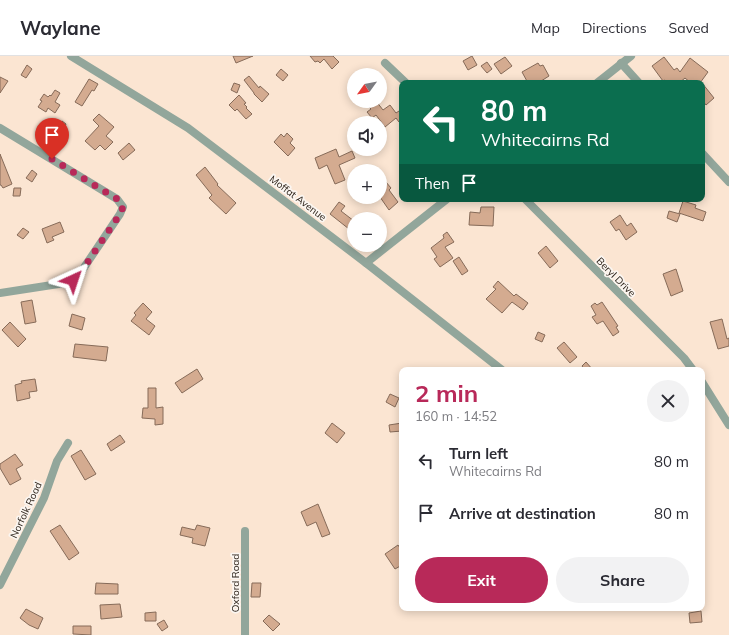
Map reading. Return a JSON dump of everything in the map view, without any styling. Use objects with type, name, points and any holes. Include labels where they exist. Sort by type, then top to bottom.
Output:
[{"type":"street","name":"Moffat Avenue","points":[[71,56],[188,128],[366,262],[498,367]]},
{"type":"street","points":[[601,80],[631,56]]},
{"type":"street","points":[[385,62],[403,80]]},
{"type":"street","points":[[621,63],[636,80]]},
{"type":"street","points":[[0,128],[117,199],[122,204],[122,210],[79,275],[73,280],[65,283],[0,293]]},
{"type":"street","points":[[705,156],[729,182]]},
{"type":"street","points":[[366,262],[443,202]]},
{"type":"street","name":"Beryl Drive","points":[[528,202],[684,358],[691,367]]},
{"type":"street","points":[[705,387],[729,425]]},
{"type":"street","name":"Norfolk Road","points":[[0,585],[44,498],[62,452],[68,443]]},
{"type":"street","name":"Oxford Road","points":[[245,531],[245,635]]},
{"type":"building","points":[[233,56],[253,56],[236,63]]},
{"type":"building","points":[[310,56],[333,56],[339,62],[332,69],[324,59],[320,63],[318,61],[315,62]]},
{"type":"building","points":[[472,56],[477,65],[468,70],[463,61]]},
{"type":"building","points":[[505,57],[512,66],[501,74],[494,64]]},
{"type":"building","points":[[664,57],[674,70],[677,68],[680,72],[690,58],[708,72],[702,80],[687,80],[685,78],[683,80],[662,80],[652,66]]},
{"type":"building","points":[[487,62],[492,69],[487,73],[481,66]]},
{"type":"building","points":[[538,63],[540,66],[543,65],[549,76],[543,80],[526,80],[522,72]]},
{"type":"building","points":[[27,65],[32,69],[26,78],[21,75]]},
{"type":"building","points":[[281,69],[288,75],[283,81],[276,75]]},
{"type":"building","points":[[249,76],[259,88],[260,86],[269,94],[262,102],[244,80]]},
{"type":"building","points":[[0,77],[8,81],[0,93]]},
{"type":"building","points":[[89,79],[98,84],[94,91],[92,90],[82,106],[75,102]]},
{"type":"building","points":[[234,83],[240,85],[237,93],[231,90]]},
{"type":"building","points":[[705,87],[714,98],[706,105],[705,104]]},
{"type":"building","points":[[55,90],[60,93],[55,102],[60,105],[55,113],[48,108],[46,112],[38,107],[44,94],[48,97],[50,95],[51,96]]},
{"type":"building","points":[[239,95],[246,103],[244,104],[247,107],[246,108],[252,114],[246,119],[237,109],[235,111],[229,105]]},
{"type":"building","points":[[390,105],[396,113],[399,111],[399,122],[396,118],[387,125],[387,116],[370,116],[367,112],[371,109],[370,108],[381,108],[383,110]]},
{"type":"building","points":[[99,114],[114,127],[106,136],[113,142],[105,150],[100,145],[95,150],[85,141],[99,126],[93,120]]},
{"type":"building","points":[[62,121],[66,124],[61,134],[56,131]]},
{"type":"building","points":[[287,133],[293,139],[290,143],[295,148],[288,156],[274,142],[281,134],[284,137]]},
{"type":"building","points":[[129,143],[135,150],[123,160],[118,153]]},
{"type":"building","points":[[336,149],[339,157],[347,153],[347,156],[354,156],[355,158],[339,165],[345,180],[335,184],[327,165],[319,169],[315,158]]},
{"type":"building","points":[[0,154],[12,184],[3,188],[0,185]]},
{"type":"building","points":[[205,167],[218,184],[217,185],[236,203],[226,214],[209,198],[212,195],[196,175]]},
{"type":"building","points":[[32,170],[37,174],[32,182],[26,178]]},
{"type":"building","points":[[387,183],[391,188],[389,190],[398,202],[389,210],[385,204],[387,204]]},
{"type":"building","points":[[14,188],[21,188],[20,196],[13,196]]},
{"type":"building","points":[[339,202],[345,206],[341,211],[347,216],[347,227],[330,214]]},
{"type":"building","points":[[683,202],[696,205],[695,208],[706,212],[703,221],[679,213]]},
{"type":"building","points":[[481,207],[494,207],[493,226],[469,225],[470,212],[480,213]]},
{"type":"building","points":[[669,211],[680,214],[677,222],[667,218]]},
{"type":"building","points":[[620,215],[627,226],[631,223],[637,232],[626,240],[619,229],[616,231],[610,222]]},
{"type":"building","points":[[60,222],[64,232],[52,237],[54,240],[47,243],[42,229]]},
{"type":"building","points":[[23,228],[29,232],[23,239],[17,235]]},
{"type":"building","points":[[447,232],[454,242],[445,247],[453,258],[440,267],[434,259],[437,257],[431,248],[444,238],[443,235]]},
{"type":"building","points":[[546,246],[558,261],[550,268],[538,253]]},
{"type":"building","points":[[459,257],[468,271],[462,275],[453,261]]},
{"type":"building","points":[[676,269],[683,291],[671,296],[663,274]]},
{"type":"building","points":[[498,281],[514,296],[516,294],[528,303],[523,310],[512,302],[502,313],[486,299],[496,289],[493,287]]},
{"type":"building","points":[[32,300],[36,322],[25,324],[21,302]]},
{"type":"building","points":[[602,302],[618,326],[616,327],[619,332],[613,336],[603,321],[597,324],[592,317],[596,315],[591,306],[595,303],[597,305]]},
{"type":"building","points":[[143,303],[152,312],[146,319],[155,326],[149,335],[131,321],[136,315],[134,313]]},
{"type":"building","points":[[72,314],[85,318],[82,330],[69,326]]},
{"type":"building","points":[[722,319],[727,339],[729,338],[729,346],[718,349],[710,322]]},
{"type":"building","points":[[10,322],[26,339],[18,347],[2,330]]},
{"type":"building","points":[[538,332],[545,335],[542,342],[535,339]]},
{"type":"building","points":[[564,342],[577,357],[570,363],[557,348]]},
{"type":"building","points":[[75,344],[108,347],[106,361],[73,357]]},
{"type":"building","points":[[586,362],[590,367],[583,367]]},
{"type":"building","points":[[197,369],[203,379],[182,393],[175,383]]},
{"type":"building","points":[[35,379],[37,391],[29,392],[30,398],[17,401],[15,385],[22,383],[21,381]]},
{"type":"building","points":[[148,388],[156,388],[156,408],[163,407],[163,424],[155,425],[155,419],[142,418],[143,408],[148,408]]},
{"type":"building","points":[[390,394],[399,398],[395,407],[386,402]]},
{"type":"building","points":[[332,423],[345,433],[337,443],[325,433]]},
{"type":"building","points":[[399,423],[399,431],[390,432],[389,425]]},
{"type":"building","points":[[120,435],[125,442],[111,451],[107,444]]},
{"type":"building","points":[[81,450],[96,474],[85,480],[71,456]]},
{"type":"building","points":[[15,454],[23,465],[16,469],[21,479],[10,485],[0,468],[0,464]]},
{"type":"building","points":[[318,504],[330,534],[322,537],[316,522],[307,526],[301,512]]},
{"type":"building","points":[[60,525],[79,553],[69,560],[50,531]]},
{"type":"building","points":[[197,525],[210,528],[205,546],[192,543],[193,538],[180,535],[182,527],[195,530]]},
{"type":"building","points":[[398,545],[399,567],[395,569],[385,554]]},
{"type":"building","points":[[96,583],[118,584],[118,594],[95,594]]},
{"type":"building","points":[[252,583],[261,583],[260,597],[251,597]]},
{"type":"building","points":[[120,604],[122,617],[101,619],[100,605]]},
{"type":"building","points":[[26,609],[43,618],[38,629],[29,625],[20,618]]},
{"type":"building","points":[[701,611],[702,622],[690,623],[689,613]]},
{"type":"building","points":[[156,612],[156,621],[145,621],[145,613]]},
{"type":"building","points":[[269,615],[280,624],[273,631],[263,621]]},
{"type":"building","points":[[164,620],[168,627],[162,631],[157,624]]},
{"type":"building","points":[[73,626],[91,626],[91,635],[73,634]]},
{"type":"route","points":[[52,159],[117,199],[123,207],[120,214],[79,275],[73,280]]}]
